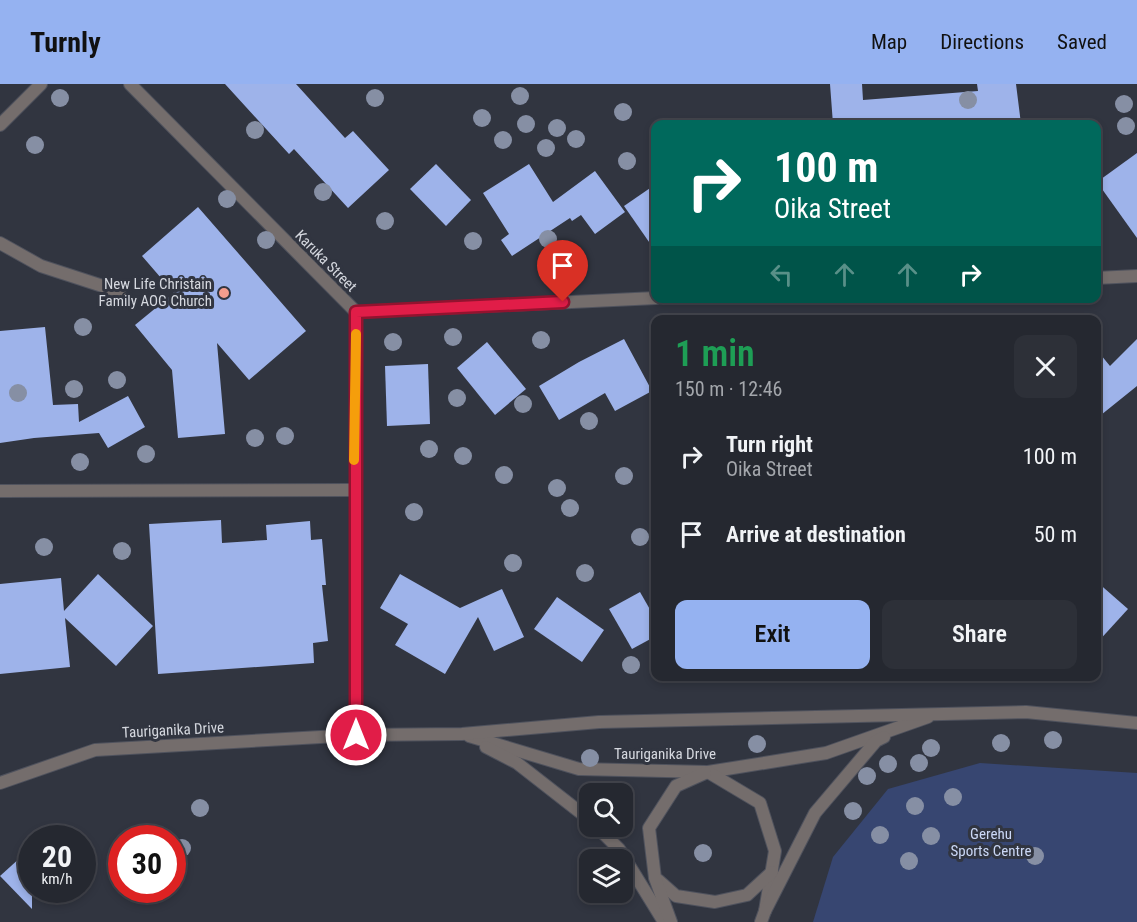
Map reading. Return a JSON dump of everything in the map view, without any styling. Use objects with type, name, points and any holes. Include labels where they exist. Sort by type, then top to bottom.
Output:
[{"type":"street","points":[[0,125],[41,84]]},
{"type":"street","name":"Karuka Street","points":[[130,84],[356,312],[354,490],[356,735]]},
{"type":"street","points":[[0,243],[41,266],[121,292]]},
{"type":"street","points":[[1101,278],[1137,276]]},
{"type":"street","points":[[356,312],[651,298]]},
{"type":"street","points":[[0,491],[354,490]]},
{"type":"street","name":"Tauriganika Drive","points":[[0,783],[95,750],[356,735],[462,734],[599,722],[1026,712],[1137,723]]},
{"type":"street","points":[[763,916],[815,813],[876,741],[938,714]]},
{"type":"street","name":"Tauriganika Drive","points":[[462,734],[579,769],[708,772],[826,753],[938,714]]},
{"type":"street","points":[[462,734],[517,763],[579,811]]},
{"type":"street","points":[[671,922],[655,878],[649,828],[676,786],[708,772],[760,803],[775,851],[763,916]]},
{"type":"street","points":[[607,837],[619,849],[664,922]]},
{"type":"street","points":[[655,878],[676,897],[715,902],[747,895],[772,872]]},
{"type":"green space","name":"Gerehu Sports Centre","points":[[980,763],[1137,773],[1137,922],[813,922],[833,857],[888,789]]},
{"type":"building","points":[[225,84],[296,84],[345,138],[353,131],[389,170],[348,208],[294,149],[289,154]]},
{"type":"building","points":[[830,84],[862,84],[863,100],[978,91],[977,84],[1016,84],[1020,120],[833,120]]},
{"type":"building","points":[[1137,153],[1137,238],[1101,188],[1101,179]]},
{"type":"building","points":[[436,164],[471,200],[446,226],[410,189]]},
{"type":"building","points":[[529,164],[553,202],[595,171],[625,212],[595,234],[581,215],[572,221],[570,218],[512,256],[501,240],[509,234],[483,193]]},
{"type":"building","points":[[651,187],[651,245],[624,206]]},
{"type":"building","name":"New Life Christain Family AOG Church","points":[[198,207],[306,331],[249,380],[217,343],[225,434],[178,438],[172,370],[135,325],[174,293],[142,256]]},
{"type":"building","points":[[45,327],[53,405],[78,404],[79,422],[128,396],[145,427],[108,448],[99,433],[0,443],[0,331]]},
{"type":"building","points":[[624,339],[651,392],[615,411],[605,393],[559,420],[539,386]]},
{"type":"building","points":[[1137,339],[1137,386],[1101,415],[1101,355],[1110,366]]},
{"type":"building","points":[[487,342],[526,389],[495,415],[457,368]]},
{"type":"building","points":[[428,364],[430,424],[387,426],[385,366]]},
{"type":"building","points":[[221,520],[222,543],[267,540],[266,525],[310,521],[311,540],[322,539],[326,585],[322,585],[328,641],[313,643],[314,663],[158,674],[149,524]]},
{"type":"building","points":[[98,574],[153,626],[116,666],[65,618],[70,667],[0,674],[0,584],[61,578],[64,611]]},
{"type":"building","points":[[400,574],[460,608],[502,589],[524,637],[494,651],[478,617],[445,674],[395,645],[408,624],[380,608]]},
{"type":"building","points":[[1101,585],[1128,609],[1101,639]]},
{"type":"building","points":[[640,592],[651,611],[651,639],[632,649],[609,609]]},
{"type":"building","points":[[557,597],[604,630],[582,662],[534,629]]},
{"type":"building","points":[[18,860],[18,895],[0,876]]},
{"type":"slow traffic","points":[[354,460],[356,334]]},
{"type":"place","name":"New Life Christain Family AOG Church","points":[[224,293]]},
{"type":"route","points":[[356,735],[354,490],[356,312],[563,302]]}]
